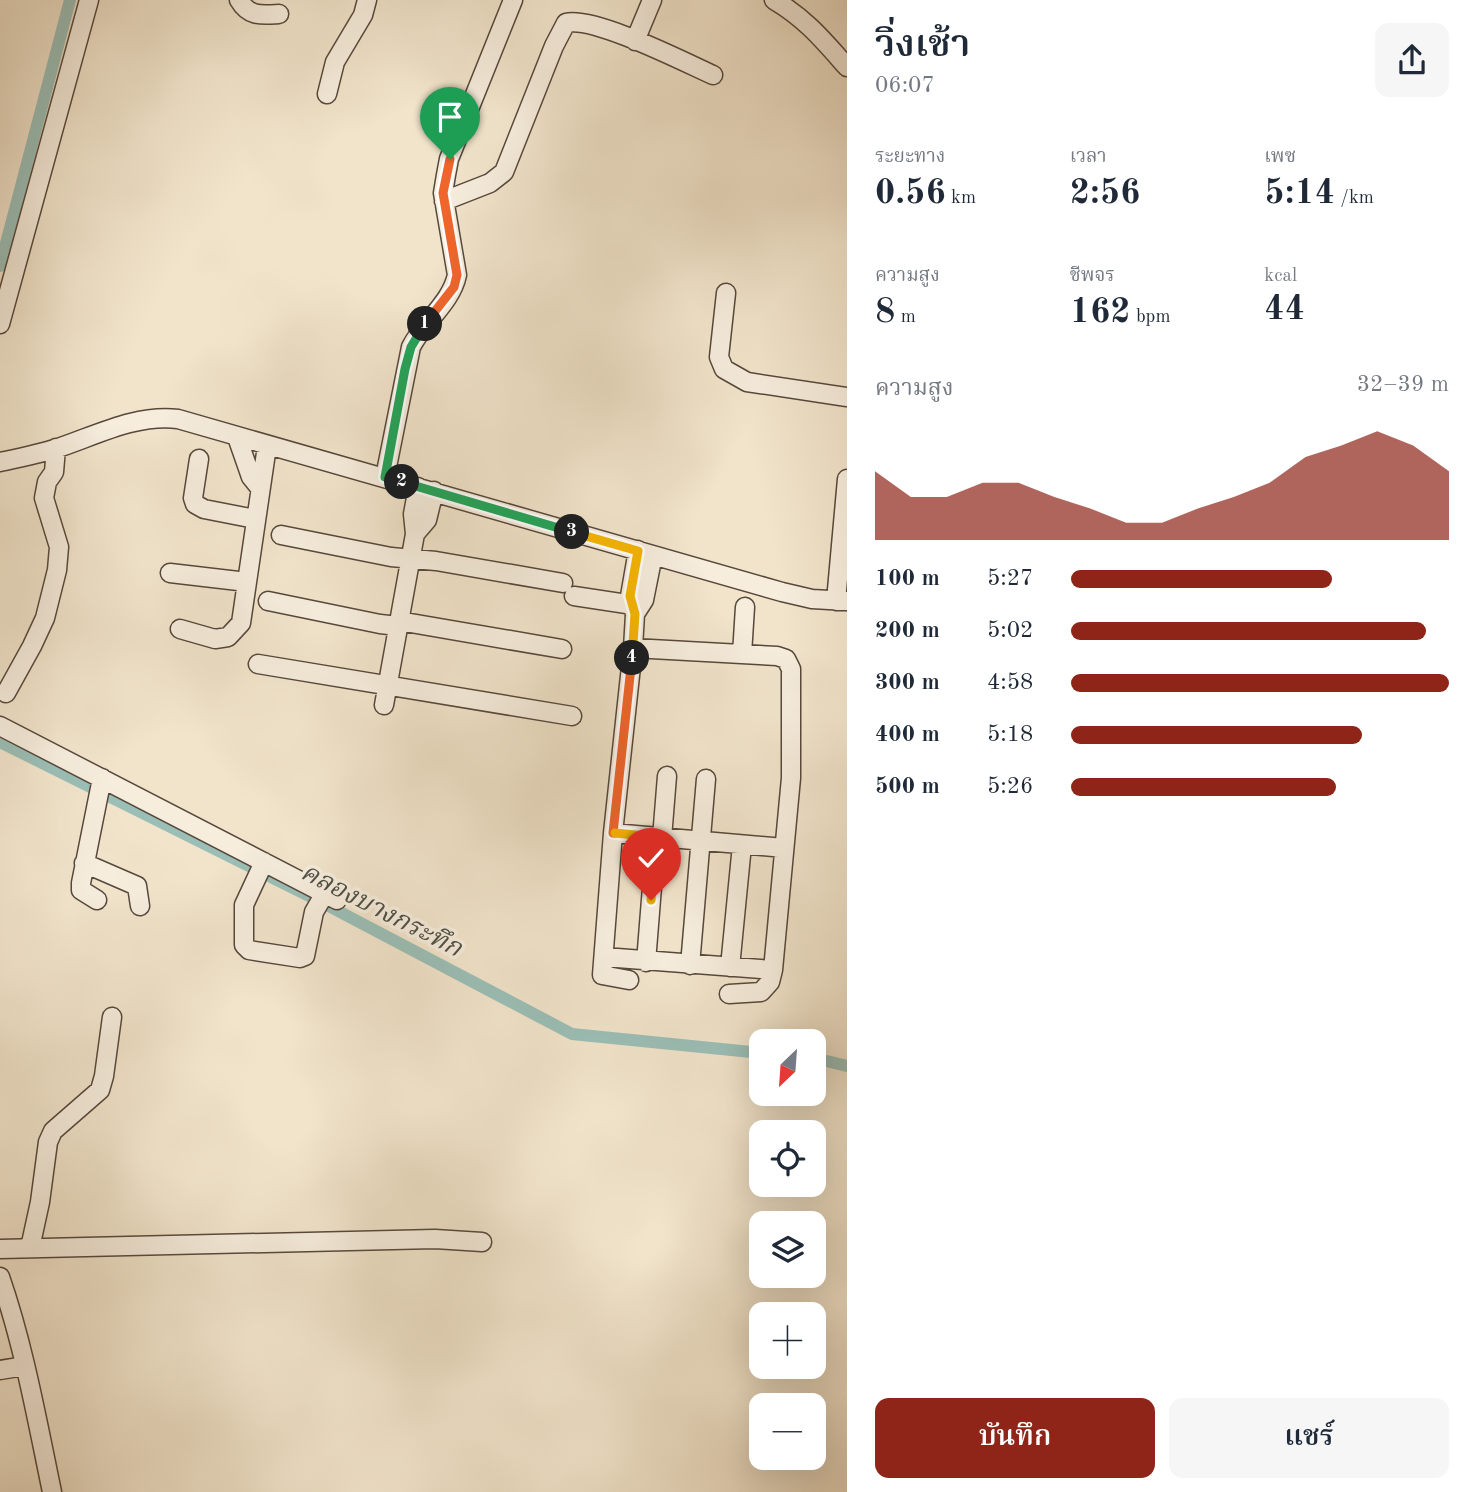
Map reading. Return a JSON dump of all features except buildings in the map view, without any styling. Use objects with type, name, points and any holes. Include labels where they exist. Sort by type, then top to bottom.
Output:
[{"type":"street","points":[[0,324],[89,0]]},
{"type":"street","points":[[239,0],[252,15],[279,14]]},
{"type":"street","points":[[327,94],[335,62],[363,15],[367,0]]},
{"type":"street","points":[[385,477],[411,347],[420,329],[454,287],[457,275],[443,193],[450,159],[513,0]]},
{"type":"street","points":[[635,41],[653,0]]},
{"type":"street","points":[[774,0],[808,23],[847,67]]},
{"type":"street","points":[[444,201],[491,183],[504,172],[554,46],[566,23],[587,23],[713,75]]},
{"type":"street","points":[[726,293],[719,357],[724,369],[747,382],[847,397]]},
{"type":"street","points":[[0,462],[56,448],[126,424],[164,417],[385,477],[782,592],[812,599],[841,601],[847,479]]},
{"type":"street","points":[[237,436],[251,477],[259,486]]},
{"type":"street","points":[[180,629],[215,639],[228,637],[241,623],[259,486],[267,446]]},
{"type":"street","points":[[6,692],[33,646],[45,618],[57,570],[59,547],[44,498],[47,482],[54,472],[56,448]]},
{"type":"street","points":[[199,459],[193,498],[195,504],[204,509],[255,519]]},
{"type":"street","points":[[384,705],[415,534],[427,520],[426,489]]},
{"type":"street","points":[[281,535],[568,589],[636,608]]},
{"type":"street","points":[[629,980],[602,975],[613,833],[636,608],[646,553]]},
{"type":"street","points":[[170,573],[247,582]]},
{"type":"street","points":[[268,601],[380,624],[399,623],[562,649]]},
{"type":"street","points":[[742,654],[745,607]]},
{"type":"street","points":[[633,648],[786,659],[791,669],[790,778],[773,970],[770,982],[761,992],[729,994]]},
{"type":"street","points":[[257,664],[572,716]]},
{"type":"street","points":[[0,726],[99,791],[263,864],[325,901],[305,956],[300,958],[249,950],[244,945],[244,905],[263,864]]},
{"type":"street","points":[[646,962],[667,776]]},
{"type":"street","points":[[690,965],[706,779]]},
{"type":"street","points":[[97,900],[81,890],[99,791]]},
{"type":"street","points":[[613,833],[784,848]]},
{"type":"street","points":[[730,967],[742,845]]},
{"type":"street","points":[[84,863],[137,886],[140,906]]},
{"type":"street","points":[[604,957],[773,970]]},
{"type":"street","points":[[30,1248],[40,1202],[48,1142],[53,1131],[100,1090],[112,1017]]},
{"type":"street","points":[[0,1249],[435,1239],[482,1242]]},
{"type":"street","points":[[0,1277],[10,1305],[52,1492]]},
{"type":"street","points":[[0,1370],[24,1366]]},
{"type":"waterway","points":[[0,266],[70,0]]},
{"type":"waterway","name":"คลองบางกระทึก","points":[[0,742],[321,902],[572,1034],[749,1052]]},
{"type":"waterway","name":"คลองบางกระทึก","points":[[826,1061],[847,1066]]},
{"type":"route","points":[[450,159],[443,193],[457,275],[454,287],[420,329],[411,347],[385,477],[638,551],[630,596],[635,614],[633,648],[613,833],[656,837],[651,900]]}]
